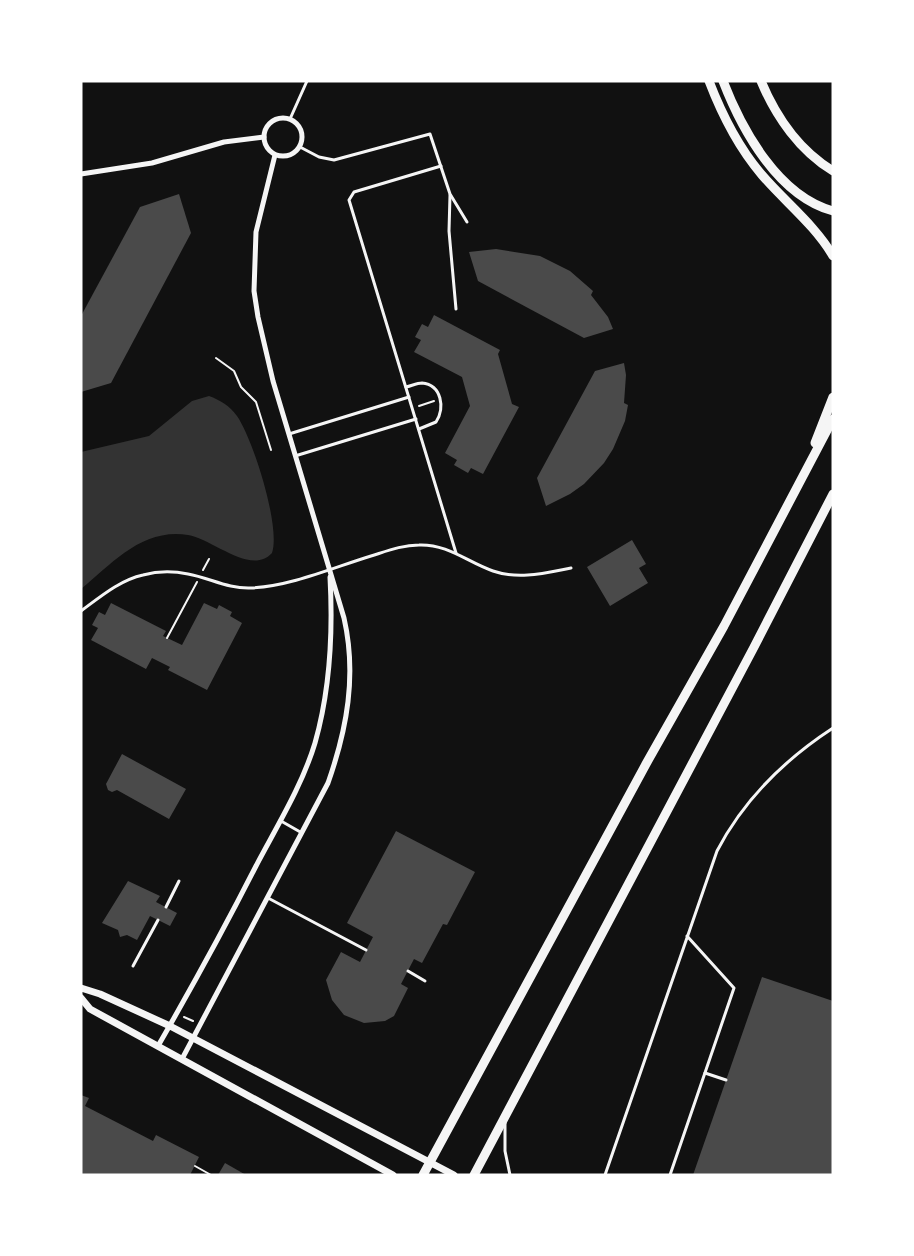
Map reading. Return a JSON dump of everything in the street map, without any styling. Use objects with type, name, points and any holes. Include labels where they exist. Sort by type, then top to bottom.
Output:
[{"type":"main road","points":[[709,81],[724,117],[747,156],[817,234],[833,256]]},
{"type":"main road","points":[[722,81],[744,128],[770,166],[789,185],[810,200],[833,211]]},
{"type":"main road","points":[[761,81],[777,112],[805,150],[833,171]]},
{"type":"main road","points":[[798,487],[833,397]]},
{"type":"main road","points":[[422,1175],[798,487],[833,419]]},
{"type":"main road","points":[[474,1175],[833,496]]},
{"type":"street","points":[[282,118],[290,119],[298,125],[302,132],[300,147],[288,156],[275,155],[268,149],[264,137],[271,122],[282,118]]},
{"type":"street","points":[[81,174],[173,158],[224,142],[264,137]]},
{"type":"street","points":[[182,1059],[328,783],[347,718],[350,687],[350,644],[330,569],[262,341],[254,291],[256,232],[275,155]]},
{"type":"street","points":[[158,1046],[304,773],[322,714],[327,683],[331,620],[330,569]]},
{"type":"street","points":[[81,988],[100,994],[170,1026],[454,1175]]},
{"type":"street","points":[[81,998],[90,1009],[393,1175]]},
{"type":"lane","points":[[290,119],[307,81]]},
{"type":"lane","points":[[300,147],[318,157],[334,160],[430,134],[450,194],[467,222]]},
{"type":"lane","points":[[441,166],[354,192],[349,200],[457,553]]},
{"type":"lane","points":[[450,194],[449,231],[456,309]]},
{"type":"lane","points":[[406,387],[418,384],[428,385],[438,394],[441,400],[442,408],[436,422],[419,429]]},
{"type":"lane","points":[[289,434],[409,397]]},
{"type":"lane","points":[[295,456],[416,419]]},
{"type":"lane","points":[[81,610],[122,583],[152,573],[189,574],[240,588],[297,579],[409,546],[431,546],[457,553],[491,570],[514,576],[542,574],[571,568]]},
{"type":"lane","points":[[605,1175],[717,851],[746,804],[768,780],[794,757],[833,728]]},
{"type":"lane","points":[[280,821],[303,833]]},
{"type":"lane","points":[[166,907],[179,881]]},
{"type":"lane","points":[[268,898],[366,950]]},
{"type":"lane","points":[[134,966],[158,920]]},
{"type":"lane","points":[[670,1175],[734,988],[687,936]]},
{"type":"lane","points":[[408,971],[425,981]]},
{"type":"lane","points":[[705,1073],[726,1080]]},
{"type":"lane","points":[[505,1117],[505,1151],[510,1175]]},
{"type":"path","points":[[216,358],[234,370],[241,387],[256,402],[271,450]]},
{"type":"path","points":[[419,406],[434,401]]},
{"type":"path","points":[[203,570],[209,559]]},
{"type":"path","points":[[167,638],[197,582]]},
{"type":"path","points":[[184,1017],[193,1021]]},
{"type":"path","points":[[195,1166],[211,1175]]},
{"type":"shaded area","points":[[209,396],[217,399],[234,412],[250,443],[264,483],[273,524],[274,541],[272,553],[263,559],[254,560],[232,554],[188,535],[172,534],[156,537],[142,542],[129,550],[81,589],[81,452],[149,436],[192,401]]},
{"type":"building","points":[[179,194],[191,233],[111,383],[81,392],[81,316],[140,207]]},
{"type":"building","points":[[496,249],[540,256],[570,271],[593,291],[591,295],[608,317],[613,329],[584,338],[478,281],[469,252]]},
{"type":"building","points":[[434,315],[500,350],[498,354],[512,404],[519,407],[483,474],[471,468],[468,473],[454,465],[457,460],[445,453],[470,406],[462,377],[414,352],[421,340],[415,337],[422,324],[428,327]]},
{"type":"building","points":[[624,363],[626,375],[624,403],[628,405],[625,421],[613,449],[604,463],[584,484],[570,494],[546,506],[537,478],[595,371]]},
{"type":"building","points":[[632,540],[646,564],[639,568],[648,583],[610,606],[587,567]]},
{"type":"building","points":[[111,603],[166,631],[163,636],[182,645],[204,603],[217,609],[219,605],[232,612],[230,616],[242,623],[207,690],[168,670],[170,667],[152,658],[146,669],[91,640],[98,628],[92,625],[99,612],[105,615]]},
{"type":"building","points":[[122,754],[186,789],[169,819],[117,790],[112,792],[108,790],[106,784]]},
{"type":"building","points":[[396,831],[475,872],[447,925],[443,924],[422,963],[414,959],[401,984],[408,988],[394,1016],[385,1021],[364,1023],[344,1015],[332,1000],[326,980],[341,952],[360,962],[373,937],[347,923]]},
{"type":"building","points":[[128,881],[160,896],[156,902],[177,913],[170,926],[150,916],[137,940],[127,935],[120,937],[118,930],[102,923]]},
{"type":"building","points":[[762,977],[833,1001],[833,1175],[693,1175]]},
{"type":"building","points":[[81,1095],[89,1098],[85,1106],[153,1141],[156,1135],[199,1157],[190,1175],[81,1175]]},
{"type":"building","points":[[225,1163],[246,1175],[218,1175]]}]
